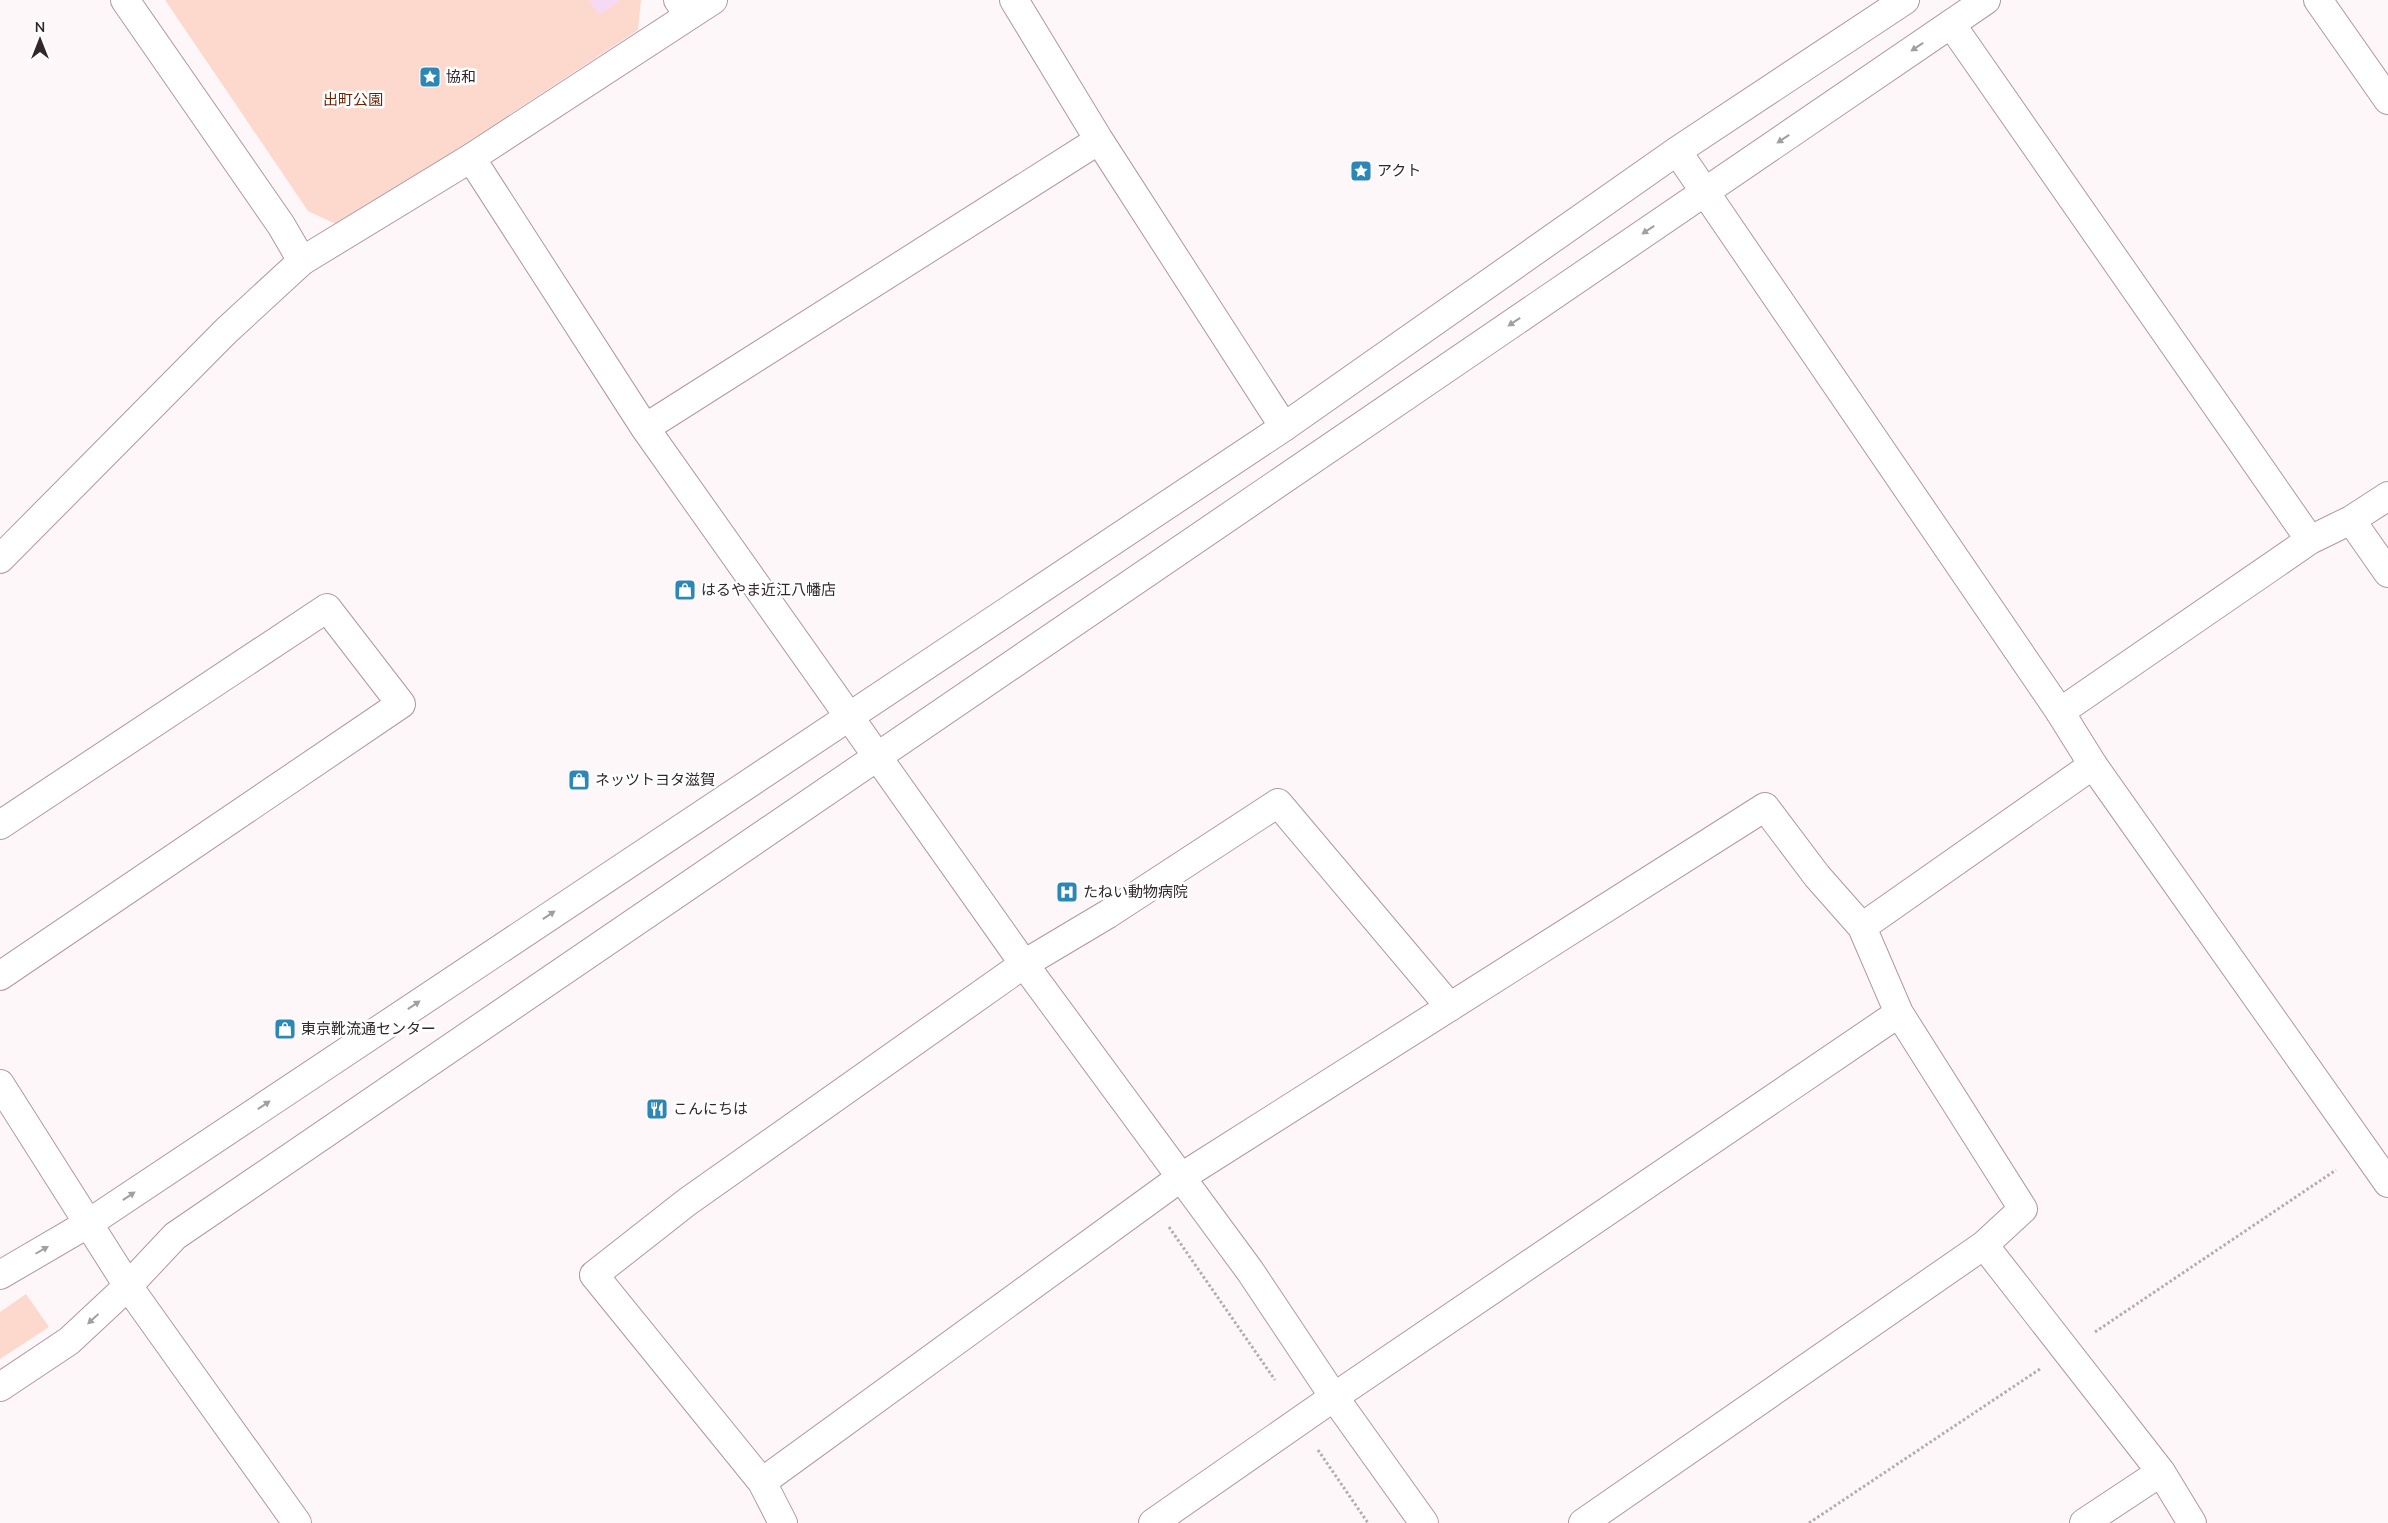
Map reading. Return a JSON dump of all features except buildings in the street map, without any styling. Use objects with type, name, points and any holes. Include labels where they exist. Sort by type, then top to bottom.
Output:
[{"type":"street","points":[[124,0],[281,225],[302,261]]},
{"type":"street","points":[[0,559],[226,331],[302,261],[471,158],[683,8],[713,0]]},
{"type":"street","points":[[1014,0],[1099,140],[1284,427]]},
{"type":"street","points":[[0,1274],[89,1223],[1284,427],[1677,150],[1905,0]]},
{"type":"street","points":[[0,1387],[69,1341],[128,1286],[175,1236],[1986,0]]},
{"type":"street","points":[[2318,0],[2388,100]]},
{"type":"street","points":[[1951,24],[2310,540]]},
{"type":"street","points":[[645,428],[1099,140]]},
{"type":"street","points":[[1677,150],[2060,712],[2093,765],[2388,1182]]},
{"type":"street","points":[[471,158],[645,428],[1024,964],[1250,1272],[1334,1396],[1424,1523]]},
{"type":"street","points":[[2060,712],[2310,540],[2351,520],[2388,496]]},
{"type":"street","points":[[2351,520],[2388,573]]},
{"type":"street","points":[[0,825],[328,608],[401,704],[0,976]]},
{"type":"street","points":[[1862,927],[2093,765]]},
{"type":"street","points":[[782,1523],[762,1482],[594,1275],[687,1202],[1024,964],[1108,914],[1278,803],[1450,1007]]},
{"type":"street","points":[[762,1482],[1180,1178],[1765,807],[1817,876],[1862,927],[1899,1013],[2023,1209],[1984,1244],[1583,1523]]},
{"type":"street","points":[[1153,1523],[1334,1396],[1899,1013]]},
{"type":"street","points":[[0,1084],[128,1286],[297,1523]]},
{"type":"street","points":[[1984,1244],[2161,1472],[2192,1523]]},
{"type":"street","points":[[2084,1523],[2161,1472]]},
{"type":"path","points":[[1809,1523],[2337,1169]]},
{"type":"path","points":[[1165,1222],[1275,1380]]},
{"type":"path","points":[[1315,1445],[1368,1523]]},
{"type":"green space","name":"出町公園","points":[[165,0],[641,0],[638,30],[340,226],[308,211]]},
{"type":"green space","points":[[26,1294],[49,1327],[0,1359],[0,1312]]},
{"type":"place","name":"協和","points":[[430,77]]},
{"type":"place","name":"アクト","points":[[1361,171]]},
{"type":"place","name":"はるやま近江八幡店","points":[[685,590]]},
{"type":"place","name":"ネッツトヨタ滋賀","points":[[579,780]]},
{"type":"place","name":"たねい動物病院","points":[[1067,892]]},
{"type":"place","name":"東京靴流通センター","points":[[285,1029]]},
{"type":"place","name":"こんにちは","points":[[657,1109]]}]
